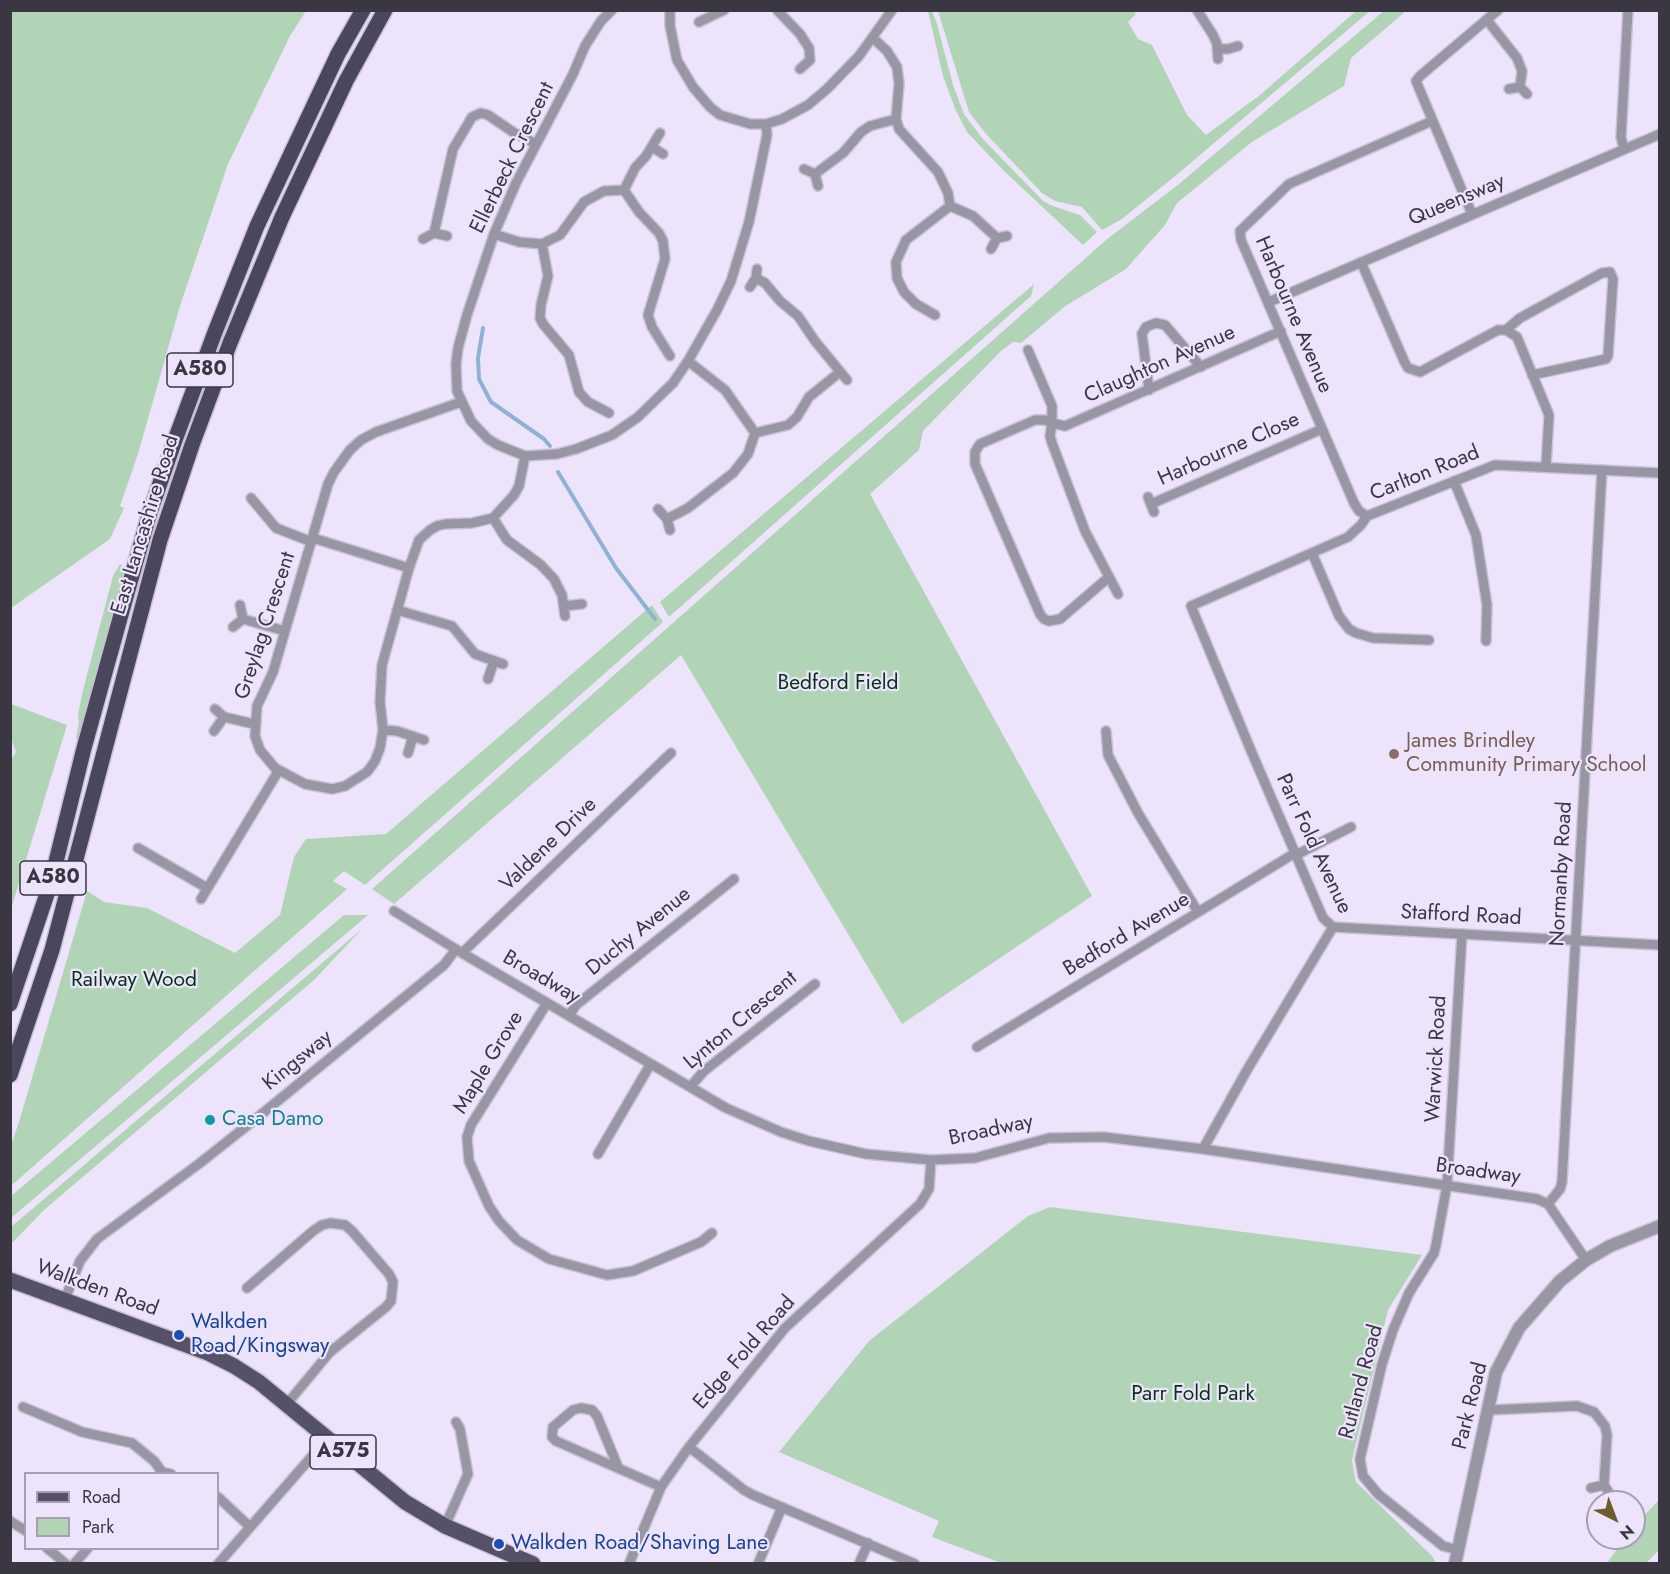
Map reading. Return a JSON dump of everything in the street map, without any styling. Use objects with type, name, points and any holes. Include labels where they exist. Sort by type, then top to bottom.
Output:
[{"type":"highway","name":"East Lancashire Road","points":[[10,1004],[51,882],[84,748],[124,604],[150,513],[175,440],[214,332],[257,226],[338,54],[363,10]]},
{"type":"highway","name":"East Lancashire Road","points":[[10,1075],[52,950],[160,540],[192,445],[230,342],[282,217],[345,81],[385,10]]},
{"type":"highway","points":[[10,1044],[22,1013],[40,986]]},
{"type":"main road","name":"Walkden Road","points":[[10,1280],[207,1353],[234,1366],[259,1382],[398,1497],[445,1526],[533,1563]]},
{"type":"street","points":[[670,10],[677,60],[684,74],[703,100],[720,115],[750,124],[765,124],[796,113],[808,105],[847,70],[892,10]]},
{"type":"street","points":[[699,22],[724,10]]},
{"type":"street","points":[[777,10],[800,34],[809,48],[810,60],[800,69]]},
{"type":"street","points":[[1472,214],[1416,84],[1417,79],[1498,10]]},
{"type":"street","points":[[1624,149],[1621,137],[1628,10]]},
{"type":"street","name":"Ellerbeck Crescent","points":[[610,11],[585,46],[573,74],[516,183],[494,234],[458,348],[456,381],[460,402],[482,434],[498,446],[525,456],[556,454],[576,449],[612,435],[638,417],[673,383],[717,310],[731,280],[749,222],[767,135],[765,124]]},
{"type":"street","points":[[1197,11],[1213,35],[1217,54],[1238,46]]},
{"type":"street","points":[[1487,20],[1517,58],[1522,71],[1523,91],[1509,89]]},
{"type":"street","points":[[873,38],[887,51],[897,67],[899,84],[896,119],[899,129],[943,179],[950,206]]},
{"type":"street","points":[[435,233],[453,149],[472,117],[481,113],[488,115],[536,144]]},
{"type":"street","points":[[815,174],[843,153],[861,132],[870,126],[896,119]]},
{"type":"street","name":"Harbourne Avenue","points":[[1366,516],[1354,504],[1241,240],[1240,231],[1289,184],[1432,122]]},
{"type":"street","points":[[624,190],[635,168],[646,156],[660,133]]},
{"type":"street","name":"Queensway","points":[[1269,302],[1659,134]]},
{"type":"street","points":[[652,147],[663,154]]},
{"type":"street","points":[[804,169],[815,174]]},
{"type":"street","points":[[815,174],[818,186]]},
{"type":"street","points":[[494,234],[519,242],[542,244],[561,235],[584,202],[604,191],[624,190]]},
{"type":"street","points":[[624,190],[639,212],[659,233],[663,242],[665,259],[648,315],[670,356]]},
{"type":"street","points":[[950,206],[973,216],[997,238]]},
{"type":"street","points":[[935,315],[920,312],[900,287],[896,262],[906,240],[950,206]]},
{"type":"street","points":[[423,239],[435,233],[447,236]]},
{"type":"street","points":[[997,238],[1007,236]]},
{"type":"street","points":[[991,249],[997,238]]},
{"type":"street","points":[[542,244],[548,276],[540,318],[569,355],[579,392],[588,402],[605,411],[596,419]]},
{"type":"street","points":[[885,259],[896,262]]},
{"type":"street","points":[[1361,262],[1405,363],[1413,370],[1425,371],[1498,330],[1506,330],[1516,337],[1549,415],[1546,466]]},
{"type":"street","points":[[1506,330],[1520,318],[1602,273],[1610,272],[1612,275],[1606,359],[1532,375]]},
{"type":"street","points":[[750,287],[757,273],[780,301],[798,316],[847,380]]},
{"type":"street","points":[[1149,390],[1142,334],[1146,327],[1156,323],[1165,325],[1201,367]]},
{"type":"street","name":"Claughton Avenue","points":[[1109,577],[1060,619],[1049,621],[1044,619],[975,464],[976,450],[986,440],[1035,420],[1045,420],[1061,426],[1070,425],[1281,331]]},
{"type":"street","points":[[660,341],[669,335]]},
{"type":"street","points":[[1028,350],[1052,406],[1050,436],[1056,454],[1088,539],[1119,594]]},
{"type":"street","points":[[688,361],[725,390],[755,433]]},
{"type":"street","points":[[755,433],[788,425],[797,417],[809,397],[840,372]]},
{"type":"street","name":"Greylag Crescent","points":[[460,402],[376,432],[350,450],[328,484],[273,672],[256,706],[255,736],[260,750],[279,770],[305,784],[332,789],[345,786],[367,772],[380,748],[382,665],[409,567],[419,540],[430,530],[445,524],[472,523],[493,518]]},
{"type":"street","name":"Harbourne Close","points":[[1151,504],[1322,429]]},
{"type":"street","points":[[667,519],[688,508],[733,473],[748,454],[755,433]]},
{"type":"street","points":[[525,456],[519,486],[493,518],[507,540],[548,571],[558,585],[565,611],[582,604]]},
{"type":"street","name":"Carlton Road","points":[[1191,606],[1348,537],[1361,525],[1366,516],[1495,465],[1659,473]]},
{"type":"street","name":"Normanby Road","points":[[1548,1204],[1560,1189],[1562,1182],[1602,470]]},
{"type":"street","points":[[1454,481],[1476,535],[1487,605],[1486,641]]},
{"type":"street","points":[[251,498],[259,514],[282,532],[409,567]]},
{"type":"street","points":[[658,509],[667,519],[670,530]]},
{"type":"street","points":[[1312,553],[1339,616],[1349,629],[1373,638],[1430,640]]},
{"type":"street","points":[[240,605],[243,620]]},
{"type":"street","name":"Parr Fold Avenue","points":[[1191,606],[1323,918],[1333,927],[1247,1070],[1203,1149]]},
{"type":"street","points":[[397,610],[452,626],[475,654],[499,663],[488,680]]},
{"type":"street","points":[[233,627],[243,620],[285,631]]},
{"type":"street","points":[[1416,640],[1417,629]]},
{"type":"street","points":[[215,709],[224,717],[254,724]]},
{"type":"street","points":[[214,731],[224,717]]},
{"type":"street","points":[[382,730],[424,740]]},
{"type":"street","points":[[1106,731],[1101,742],[1138,813],[1198,912]]},
{"type":"street","points":[[408,753],[413,736]]},
{"type":"street","name":"Valdene Drive","points":[[459,951],[659,760],[671,753]]},
{"type":"street","points":[[201,898],[279,770]]},
{"type":"street","name":"Bedford Avenue","points":[[977,1047],[1296,854],[1351,827]]},
{"type":"street","points":[[138,848],[207,888]]},
{"type":"street","name":"Duchy Avenue","points":[[569,1016],[576,1005],[734,879]]},
{"type":"street","name":"Broadway","points":[[394,911],[650,1065],[754,1121],[808,1141],[866,1154],[932,1160],[975,1158],[1036,1140],[1068,1136],[1104,1137],[1203,1149],[1447,1185],[1537,1199],[1548,1204]]},
{"type":"street","name":"Stafford Road","points":[[1333,927],[1659,945]]},
{"type":"street","name":"Warwick Road","points":[[1447,1185],[1462,934]]},
{"type":"street","name":"Kingsway","points":[[65,1299],[80,1260],[97,1239],[258,1117],[459,951]]},
{"type":"street","name":"Lynton Crescent","points":[[690,1087],[704,1071],[815,984]]},
{"type":"street","name":"Maple Grove","points":[[547,1003],[471,1125],[467,1137],[469,1161],[489,1206],[499,1221],[517,1240],[549,1259],[607,1275],[633,1271],[701,1242],[712,1233]]},
{"type":"street","points":[[598,1154],[650,1065]]},
{"type":"street","name":"Edge Fold Road","points":[[628,1563],[661,1487],[689,1447],[785,1328],[920,1204],[929,1189],[932,1160]]},
{"type":"street","name":"Rutland Road","points":[[1447,1185],[1437,1245],[1408,1293],[1393,1330],[1382,1364],[1360,1459],[1363,1476],[1378,1494],[1443,1546],[1458,1550]]},
{"type":"street","points":[[1548,1204],[1586,1260]]},
{"type":"street","points":[[247,1288],[313,1231],[330,1223],[345,1225],[352,1231],[389,1274],[393,1282],[391,1301],[386,1307],[330,1352],[286,1404]]},
{"type":"street","name":"Park Road","points":[[1455,1563],[1496,1372],[1519,1328],[1560,1281],[1586,1260],[1610,1246],[1659,1226]]},
{"type":"street","points":[[1489,1410],[1577,1406],[1594,1412],[1605,1425],[1607,1434],[1606,1488],[1591,1488]]},
{"type":"street","points":[[23,1407],[82,1432],[132,1443],[154,1461],[163,1472]]},
{"type":"street","points":[[618,1467],[597,1416],[592,1410],[581,1408],[573,1410],[551,1432],[556,1441],[661,1487]]},
{"type":"street","points":[[445,1526],[468,1474],[460,1429],[456,1422]]},
{"type":"street","points":[[218,1563],[327,1439]]},
{"type":"street","points":[[689,1447],[744,1490],[915,1563]]},
{"type":"street","points":[[219,1498],[250,1527]]},
{"type":"street","points":[[758,1563],[782,1507]]},
{"type":"street","points":[[10,1521],[24,1530]]},
{"type":"street","points":[[859,1563],[868,1543]]},
{"type":"street","points":[[50,1550],[66,1563]]},
{"type":"street","points":[[74,1563],[85,1550]]},
{"type":"green space","points":[[11,10],[306,11],[290,36],[228,164],[180,306],[138,454],[120,506],[124,508],[110,539],[11,608]]},
{"type":"green space","name":"Bedford Field","points":[[1385,10],[1406,11],[1351,58],[1344,86],[1252,142],[1177,203],[1165,225],[1126,269],[1064,307],[1021,343],[1013,342],[1001,351],[923,431],[919,450],[870,494],[1092,896],[902,1024],[681,655],[394,904],[372,889],[1106,240],[1179,184]]},
{"type":"green space","points":[[928,11],[932,11],[937,24],[953,85],[964,114],[982,138],[1043,201],[1080,215],[1097,232],[1083,245],[1002,169],[967,132],[956,111],[943,76]]},
{"type":"green space","points":[[938,11],[1134,11],[1136,14],[1128,22],[1138,39],[1152,45],[1187,115],[1206,135],[1260,95],[1356,11],[1370,11],[1174,177],[1122,219],[1102,230],[1082,207],[1055,201],[1042,193],[986,134],[969,112]]},
{"type":"green space","points":[[1034,284],[1031,296],[669,617],[660,602]]},
{"type":"green space","points":[[120,564],[127,569],[78,739],[76,739],[82,694],[113,576]]},
{"type":"green space","name":"Railway Wood","points":[[652,605],[663,622],[365,885],[344,871],[333,881],[347,889],[11,1186],[11,1145],[87,891],[104,902],[147,908],[235,953],[280,915],[294,857],[306,839],[386,834]]},
{"type":"green space","points":[[11,704],[67,725],[11,909],[10,761],[16,752],[11,738]]},
{"type":"green space","points":[[344,915],[368,915],[11,1218],[11,1196]]},
{"type":"green space","points":[[362,929],[314,980],[44,1210],[11,1244],[11,1227]]},
{"type":"green space","name":"Parr Fold Park","points":[[1050,1207],[1422,1255],[1388,1310],[1352,1460],[1356,1482],[1432,1556],[1436,1563],[1001,1563],[932,1537],[939,1521],[779,1452],[869,1341],[1028,1216]]},
{"type":"green space","points":[[1659,1500],[1659,1550],[1646,1563],[1607,1563],[1616,1550],[1646,1550],[1646,1514]]},
{"type":"waterway","points":[[483,328],[478,358],[479,379],[491,402],[544,439],[550,446]]},
{"type":"waterway","points":[[558,472],[616,568],[655,619]]},
{"type":"place","name":"James Brindley Community Primary School","points":[[1394,754]]},
{"type":"place","name":"Casa Damo","points":[[210,1120]]},
{"type":"place","name":"Walkden Road/Kingsway","points":[[179,1335]]},
{"type":"place","name":"Walkden Road/Shaving Lane","points":[[499,1544]]}]
